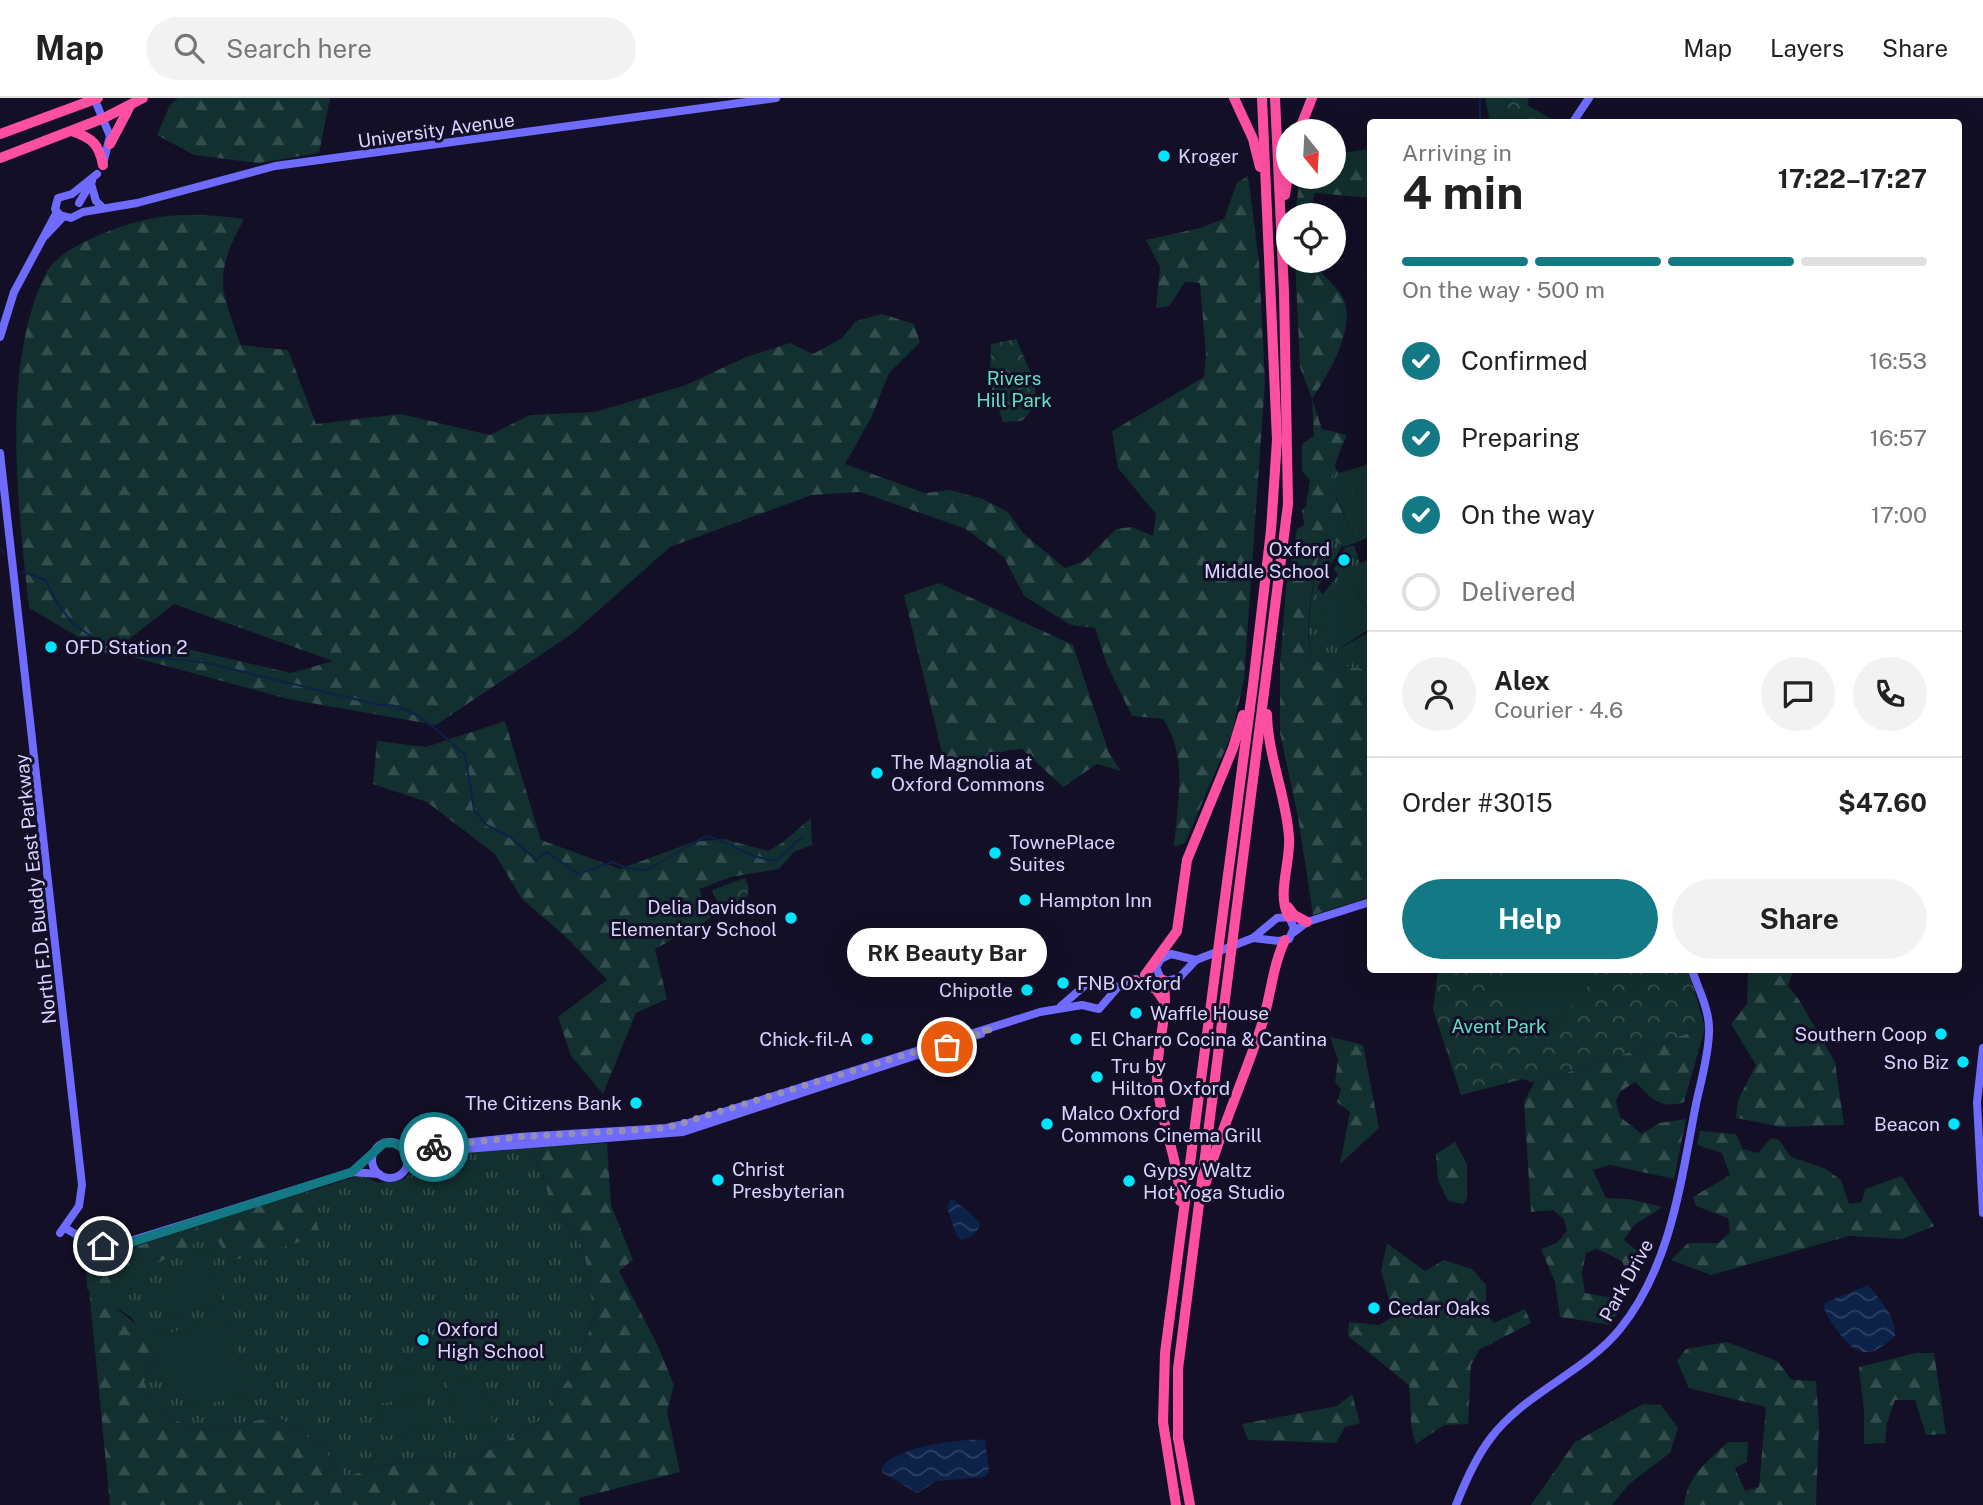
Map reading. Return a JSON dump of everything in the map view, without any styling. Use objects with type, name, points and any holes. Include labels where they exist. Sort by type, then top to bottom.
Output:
[{"type":"highway","points":[[52,117],[76,98]]},
{"type":"highway","points":[[0,135],[96,98]]},
{"type":"highway","points":[[0,158],[104,118],[144,98]]},
{"type":"highway","points":[[1234,98],[1253,139],[1267,205]]},
{"type":"highway","points":[[1175,1505],[1167,1459],[1163,1385],[1180,1235],[1253,685],[1276,477],[1262,98]]},
{"type":"highway","points":[[1275,98],[1281,203]]},
{"type":"highway","points":[[1304,119],[1312,98]]},
{"type":"highway","points":[[110,144],[130,106]]},
{"type":"highway","points":[[72,131],[93,140],[101,152],[100,169]]},
{"type":"highway","points":[[1190,1505],[1178,1438],[1178,1369],[1288,504],[1283,273]]},
{"type":"highway","points":[[1266,680],[1270,749],[1289,838],[1283,906],[1290,919]]},
{"type":"highway","points":[[1166,956],[1177,939],[1187,860],[1233,748],[1253,685]]},
{"type":"highway","points":[[1283,898],[1294,915],[1307,922]]},
{"type":"highway","points":[[1164,1002],[1156,989],[1139,978],[1177,931]]},
{"type":"highway","points":[[1195,1222],[1216,1150],[1263,1021],[1276,961],[1289,936]]},
{"type":"highway","points":[[1159,974],[1164,1002],[1157,1074],[1158,1096],[1178,1176],[1180,1235]]},
{"type":"street","points":[[79,207],[110,144],[96,98]]},
{"type":"street","name":"University Avenue","points":[[60,215],[71,218],[79,207],[103,208],[149,201],[275,166],[776,98]]},
{"type":"street","points":[[1575,119],[1589,98]]},
{"type":"street","points":[[0,337],[14,292],[39,243],[60,215],[58,198],[72,194],[100,169]]},
{"type":"street","points":[[91,184],[96,201],[103,208]]},
{"type":"street","points":[[72,194],[79,207]]},
{"type":"street","name":"North F.D. Buddy East Parkway","points":[[0,453],[82,1185],[81,1200],[62,1230],[103,1246],[125,1244],[352,1172]]},
{"type":"street","points":[[1253,938],[1289,936],[1307,922],[1367,903]]},
{"type":"street","points":[[352,1172],[379,1145],[390,1142],[404,1149],[519,1137],[666,1128],[1061,1006],[1088,1006],[1099,1009],[1118,987],[1139,978],[1159,974],[1179,978],[1196,960],[1253,938],[1278,918],[1307,922]]},
{"type":"street","points":[[1289,936],[1290,919]]},
{"type":"street","points":[[1159,974],[1166,956],[1196,960]]},
{"type":"street","name":"Park Drive","points":[[1456,1505],[1467,1477],[1491,1437],[1523,1408],[1600,1350],[1621,1328],[1656,1267],[1668,1237],[1680,1188],[1710,1032],[1693,973]]},
{"type":"street","points":[[1061,1006],[1089,982],[1118,987]]},
{"type":"street","points":[[1104,984],[1109,999]]},
{"type":"street","points":[[1082,990],[1088,1006]]},
{"type":"street","points":[[352,1172],[379,1174],[387,1178],[398,1176],[407,1164],[465,1149],[683,1132],[968,1040],[993,1028]]},
{"type":"street","points":[[1983,1048],[1977,1102],[1983,1213]]},
{"type":"street","points":[[404,1149],[407,1164]]},
{"type":"street","points":[[373,1153],[372,1165],[379,1174]]},
{"type":"green space","points":[[178,98],[330,98],[319,153],[259,163],[194,155],[157,135],[170,105]]},
{"type":"green space","points":[[1485,98],[1529,98],[1527,105],[1552,119],[1489,119]]},
{"type":"green space","points":[[1505,101],[1505,110],[1517,109],[1525,114],[1523,119],[1494,119],[1490,117],[1491,103]]},
{"type":"green space","points":[[1367,149],[1367,198],[1315,193],[1312,203],[1297,203],[1298,189],[1346,189],[1346,152]]},
{"type":"green space","points":[[1248,176],[1259,262],[1265,382],[1244,680],[1232,733],[1185,843],[1174,847],[1179,765],[1171,734],[1163,719],[1132,716],[1107,665],[1095,628],[1071,625],[1024,596],[1004,557],[964,528],[860,492],[812,495],[670,547],[573,633],[436,725],[288,699],[122,654],[129,646],[166,644],[291,673],[333,661],[174,604],[109,655],[29,608],[17,480],[18,391],[23,348],[32,308],[47,271],[67,252],[109,231],[143,220],[176,215],[244,219],[224,269],[223,282],[228,309],[241,345],[288,350],[316,424],[401,414],[490,435],[530,415],[595,412],[686,385],[746,357],[790,343],[813,354],[842,338],[856,321],[882,314],[914,324],[920,342],[889,373],[872,416],[845,464],[925,493],[950,490],[983,499],[1008,512],[1024,534],[1065,568],[1084,561],[1116,529],[1132,527],[1153,536],[1156,514],[1118,468],[1112,431],[1204,377],[1206,354],[1200,283],[1185,282],[1169,306],[1156,308],[1160,267],[1146,240],[1200,228],[1224,219],[1237,183]]},
{"type":"green space","points":[[1296,273],[1322,273],[1340,293],[1345,305],[1345,333],[1326,376],[1312,399],[1300,367]]},
{"type":"green space","name":"Rivers Hill Park","points":[[1016,339],[1034,380],[1037,404],[1022,421],[1003,422],[990,383],[991,344]]},
{"type":"green space","points":[[1312,399],[1322,429],[1347,435],[1333,476],[1336,496],[1353,535],[1344,547],[1323,532],[1309,613],[1309,645],[1312,661],[1367,670],[1367,898],[1313,915],[1298,817],[1280,733],[1280,665],[1286,587],[1297,529],[1304,525],[1302,510],[1306,506],[1310,480],[1302,471],[1302,444],[1314,436]]},
{"type":"green space","points":[[1333,465],[1339,473],[1367,465],[1367,538],[1344,547],[1353,535],[1330,482]]},
{"type":"green space","points":[[1367,484],[1367,527],[1352,531],[1339,493]]},
{"type":"green space","points":[[1323,531],[1342,546],[1317,588],[1323,594],[1338,575],[1334,569],[1345,548],[1354,545],[1360,563],[1367,561],[1367,608],[1353,586],[1334,595],[1338,649],[1367,634],[1367,670],[1312,661],[1309,629]]},
{"type":"green space","points":[[939,583],[1073,645],[1109,753],[1121,771],[1097,764],[1063,787],[1022,749],[1009,750],[946,769],[904,595]]},
{"type":"green space","points":[[1353,586],[1367,609],[1367,631],[1338,649],[1326,636],[1324,619],[1328,604],[1337,592]]},
{"type":"green space","points":[[505,721],[541,840],[620,869],[693,842],[724,839],[768,851],[782,843],[811,818],[812,845],[794,852],[779,869],[731,877],[699,889],[711,918],[655,949],[667,999],[636,1013],[603,1094],[571,1056],[558,1017],[607,980],[568,939],[522,899],[495,854],[427,802],[373,784],[377,741],[426,747]]},
{"type":"green space","points":[[745,878],[749,888],[744,911],[724,917],[712,890]]},
{"type":"green space","name":"Avent Park","points":[[1438,973],[1690,973],[1705,1028],[1534,1083],[1523,1079],[1461,1095],[1433,1009]]},
{"type":"green space","points":[[1512,973],[1579,973],[1593,980],[1551,1029],[1547,1030],[1496,987]]},
{"type":"green space","points":[[1748,973],[1792,973],[1788,986],[1835,1062],[1844,1125],[1781,1127],[1736,1118],[1738,1100],[1756,1065],[1731,1024],[1747,1004]]},
{"type":"green space","points":[[1705,1028],[1684,1102],[1668,1105],[1656,1101],[1635,1082],[1621,1091],[1616,1101],[1620,1117],[1642,1134],[1659,1123],[1686,1119],[1674,1179],[1610,1165],[1593,1170],[1606,1198],[1629,1199],[1663,1207],[1634,1225],[1624,1240],[1647,1259],[1628,1276],[1622,1261],[1597,1249],[1586,1253],[1582,1273],[1585,1293],[1624,1300],[1611,1325],[1560,1317],[1555,1282],[1541,1249],[1557,1243],[1567,1231],[1564,1219],[1553,1210],[1531,1212],[1524,1102],[1534,1083]]},
{"type":"green space","points":[[1330,1037],[1363,1045],[1379,1128],[1340,1164],[1350,1112],[1337,1102],[1341,1089],[1335,1082],[1338,1059]]},
{"type":"green space","points":[[1700,1131],[1736,1134],[1743,1149],[1758,1153],[1771,1138],[1779,1140],[1791,1157],[1824,1168],[1841,1180],[1849,1204],[1862,1202],[1865,1189],[1902,1176],[1934,1226],[1902,1239],[1849,1236],[1711,1275],[1671,1260],[1688,1243],[1719,1243],[1730,1232],[1728,1218],[1696,1206],[1693,1197],[1730,1175],[1722,1153],[1697,1145]]},
{"type":"green space","points":[[1455,1142],[1467,1164],[1467,1199],[1463,1204],[1448,1201],[1438,1180],[1436,1154]]},
{"type":"green space","points":[[607,1143],[611,1205],[633,1260],[619,1271],[657,1344],[674,1385],[667,1412],[680,1472],[579,1498],[580,1505],[110,1505],[85,1248],[127,1248],[197,1226],[201,1240],[118,1284],[117,1309],[151,1336],[156,1357],[144,1382],[159,1412],[195,1430],[278,1417],[319,1445],[345,1477],[385,1465],[479,1456],[539,1421],[573,1372],[598,1309],[582,1246],[551,1203],[533,1147]]},
{"type":"green space","points":[[533,1147],[551,1203],[582,1246],[598,1308],[573,1372],[539,1421],[479,1456],[385,1465],[345,1477],[319,1445],[278,1417],[195,1430],[158,1412],[144,1382],[156,1357],[132,1318],[87,1289],[85,1248],[102,1252],[121,1250],[361,1175],[378,1183],[406,1178],[415,1166],[465,1153]]},
{"type":"green space","points":[[306,1191],[321,1236],[231,1261],[213,1234],[210,1221]]},
{"type":"green space","points":[[1387,1243],[1425,1271],[1444,1260],[1472,1269],[1486,1285],[1486,1313],[1494,1323],[1525,1309],[1531,1323],[1479,1350],[1471,1365],[1468,1424],[1444,1425],[1416,1444],[1411,1422],[1409,1385],[1348,1336],[1349,1322],[1379,1325],[1394,1316],[1381,1271]]},
{"type":"green space","points":[[210,1249],[216,1270],[212,1271],[221,1299],[217,1304],[170,1317],[168,1293],[174,1274],[189,1259]]},
{"type":"green space","points":[[222,1323],[230,1328],[249,1395],[206,1403],[191,1403],[180,1399],[171,1391],[164,1378],[151,1336]]},
{"type":"green space","points":[[1727,1342],[1777,1361],[1792,1380],[1816,1381],[1819,1424],[1816,1505],[1684,1505],[1694,1478],[1706,1462],[1728,1442],[1748,1442],[1747,1462],[1735,1468],[1745,1491],[1759,1487],[1766,1407],[1689,1388],[1677,1361],[1686,1349]]},
{"type":"green space","points":[[1916,1353],[1934,1353],[1946,1434],[1926,1435],[1915,1400],[1895,1400],[1887,1423],[1885,1443],[1864,1444],[1864,1411],[1859,1367]]},
{"type":"green space","points":[[419,1367],[425,1395],[379,1404],[373,1376]]},
{"type":"green space","points":[[483,1374],[493,1425],[456,1433],[446,1382]]},
{"type":"green space","points":[[1352,1394],[1360,1423],[1345,1427],[1336,1443],[1248,1440],[1242,1424],[1337,1406]]},
{"type":"green space","points":[[425,1399],[431,1427],[385,1436],[380,1407]]},
{"type":"green space","points":[[1643,1404],[1661,1405],[1678,1428],[1670,1453],[1629,1484],[1612,1505],[1531,1505],[1575,1442]]},
{"type":"water","points":[[950,1200],[954,1200],[980,1222],[972,1236],[962,1240],[957,1237],[947,1207]]},
{"type":"water","points":[[1868,1285],[1890,1315],[1895,1336],[1878,1349],[1864,1352],[1844,1339],[1823,1306],[1826,1302]]},
{"type":"water","points":[[985,1440],[989,1472],[985,1477],[937,1481],[917,1493],[883,1473],[881,1468],[888,1461],[913,1449],[945,1442]]},
{"type":"waterway","points":[[1480,98],[1480,119]]},
{"type":"waterway","points":[[0,548],[4,553]]},
{"type":"waterway","points":[[23,572],[46,580],[55,600],[73,624],[103,644],[144,656],[207,663],[379,705],[391,705],[414,714],[465,755],[474,809],[485,824],[510,837],[536,860],[547,852],[578,874],[612,862],[627,868],[647,870],[706,836],[749,854],[777,860],[803,836]]},
{"type":"way so far","points":[[434,1147],[519,1137],[666,1128],[685,1124],[966,1033],[993,1028],[947,1047]]},
{"type":"place","name":"Kroger","points":[[1164,156]]},
{"type":"place","name":"Oxford Middle School","points":[[1344,560]]},
{"type":"place","name":"OFD Station 2","points":[[51,647]]},
{"type":"place","name":"The Magnolia at Oxford Commons","points":[[877,773]]},
{"type":"place","name":"TownePlace Suites","points":[[995,853]]},
{"type":"place","name":"Hampton Inn","points":[[1025,900]]},
{"type":"place","name":"Delia Davidson Elementary School","points":[[791,918]]},
{"type":"place","name":"FNB Oxford","points":[[1063,983]]},
{"type":"place","name":"Chipotle","points":[[1027,990]]},
{"type":"place","name":"Waffle House","points":[[1136,1013]]},
{"type":"place","name":"Southern Coop","points":[[1941,1034]]},
{"type":"place","name":"Chick-fil-A","points":[[867,1039]]},
{"type":"place","name":"El Charro Cocina & Cantina","points":[[1076,1039]]},
{"type":"place","name":"RK Beauty Bar","points":[[947,1047]]},
{"type":"place","name":"Sno Biz","points":[[1963,1062]]},
{"type":"place","name":"Tru by Hilton Oxford","points":[[1097,1077]]},
{"type":"place","name":"The Citizens Bank","points":[[636,1103]]},
{"type":"place","name":"Malco Oxford Commons Cinema Grill","points":[[1047,1124]]},
{"type":"place","name":"Beacon","points":[[1954,1124]]},
{"type":"place","name":"Christ Presbyterian","points":[[718,1180]]},
{"type":"place","name":"Gypsy Waltz Hot Yoga Studio","points":[[1129,1181]]},
{"type":"place","name":"Cedar Oaks","points":[[1374,1308]]},
{"type":"place","name":"Oxford High School","points":[[423,1340]]},
{"type":"route","points":[[103,1246],[132,1242],[352,1172],[384,1143],[394,1143],[404,1149],[434,1147]]}]
